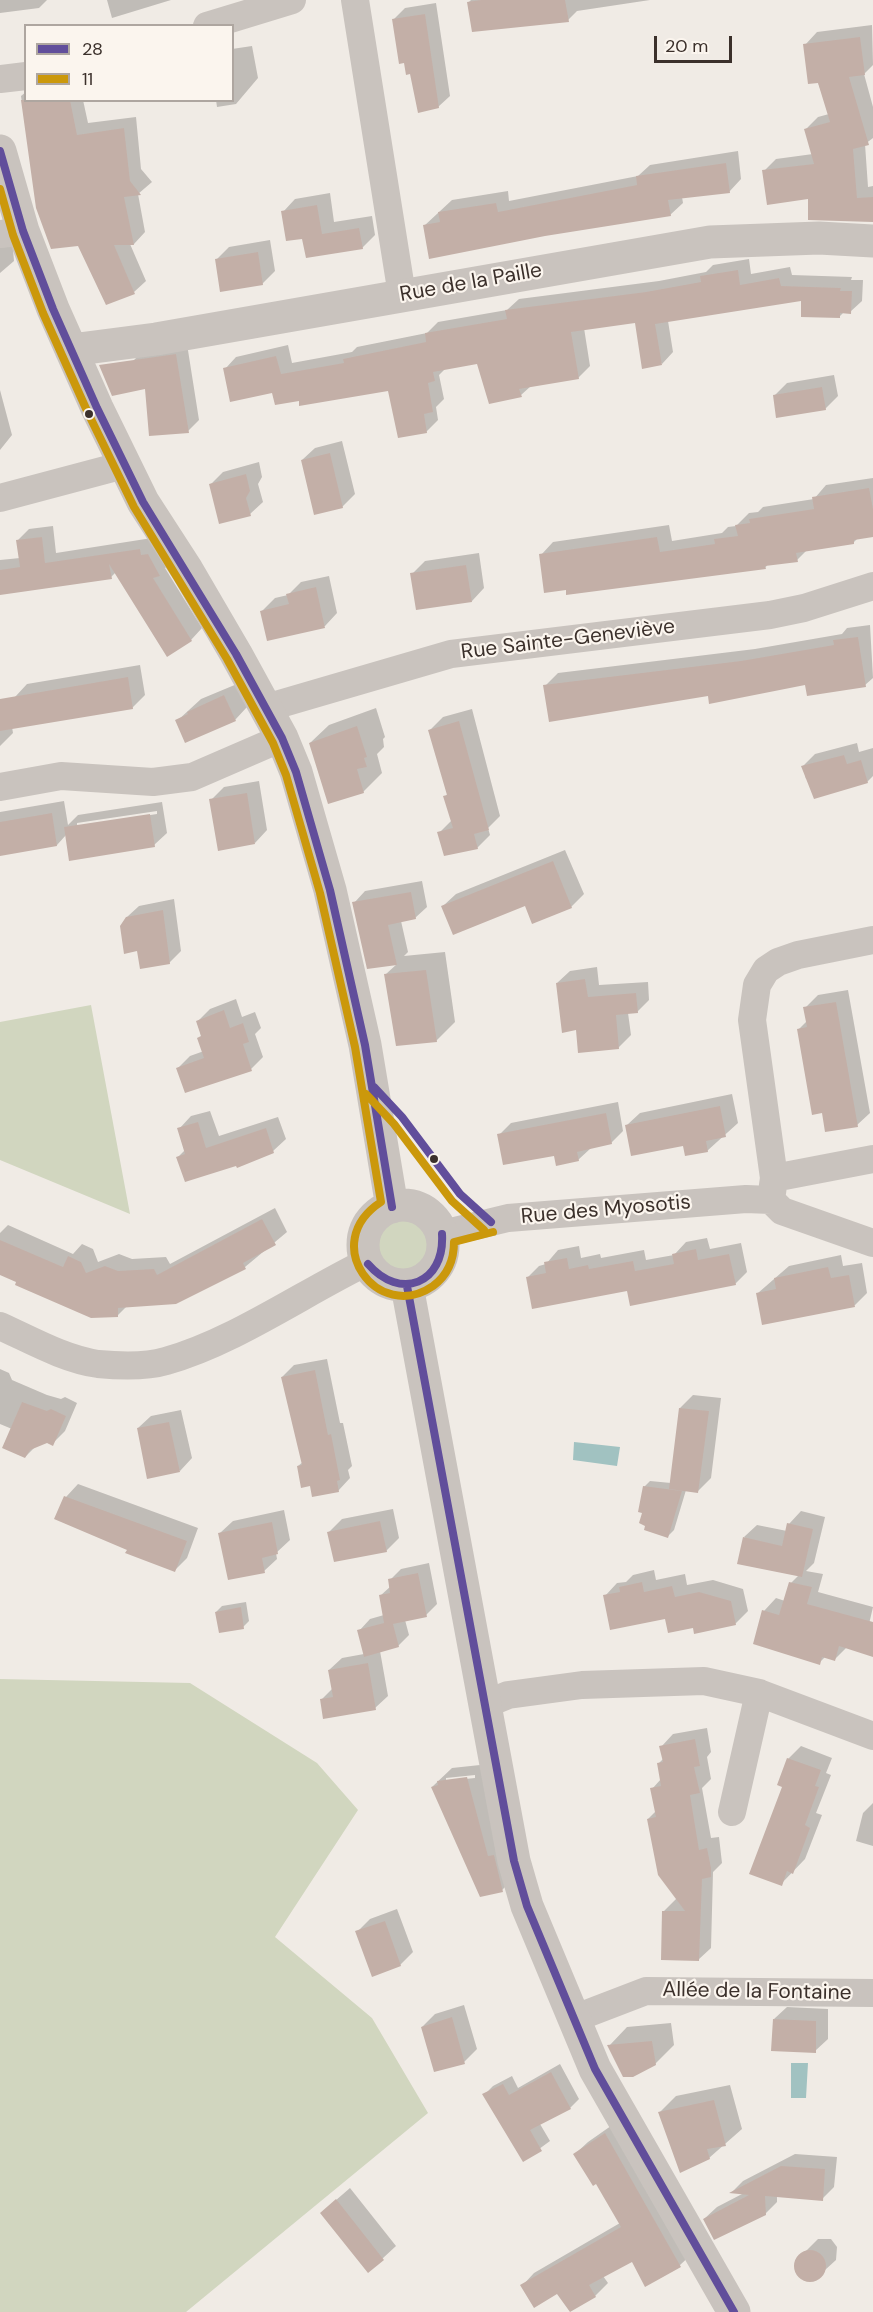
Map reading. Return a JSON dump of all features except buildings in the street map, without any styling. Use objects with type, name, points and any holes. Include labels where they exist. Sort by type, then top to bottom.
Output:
[{"type":"street","points":[[214,24],[292,0]]},
{"type":"street","points":[[355,0],[402,295]]},
{"type":"street","points":[[0,79],[24,76]]},
{"type":"street","points":[[0,151],[12,232],[143,502],[187,570],[282,738],[308,807],[330,890],[365,1045],[392,1207]]},
{"type":"street","name":"Rue de la Paille","points":[[71,350],[156,339],[710,242],[819,238],[873,241]]},
{"type":"street","points":[[0,498],[124,465]]},
{"type":"street","name":"Rue Sainte-Geneviève","points":[[266,708],[451,654],[770,615],[804,608],[873,586]]},
{"type":"street","points":[[0,787],[61,776],[153,782],[192,777],[282,738]]},
{"type":"street","points":[[873,940],[788,958],[766,970],[757,985],[752,1020],[772,1189],[782,1211],[873,1243]]},
{"type":"street","name":"Rue des Myosotis","points":[[442,1234],[508,1218],[746,1199],[873,1159]]},
{"type":"street","points":[[407,1205],[421,1209],[433,1219],[442,1234],[443,1252],[437,1268],[424,1280],[407,1286],[386,1282],[376,1275],[367,1262],[363,1247],[367,1228],[378,1214],[392,1207],[407,1205]]},
{"type":"street","points":[[0,1326],[73,1357],[98,1364],[164,1362],[227,1335],[367,1262]]},
{"type":"street","points":[[407,1286],[514,1860],[527,1906],[596,2069],[734,2312]]},
{"type":"street","points":[[486,1704],[508,1695],[582,1685],[704,1681],[759,1693],[873,1736]]},
{"type":"street","points":[[732,1812],[759,1693]]},
{"type":"street","name":"Allée de la Fontaine","points":[[573,2019],[646,1991],[873,1993]]},
{"type":"green space","points":[[91,1005],[130,1214],[0,1160],[0,1022]]},
{"type":"green space","points":[[398,1219],[408,1219],[418,1223],[426,1231],[430,1246],[426,1261],[418,1269],[408,1273],[398,1273],[388,1269],[380,1261],[376,1251],[376,1241],[380,1231],[388,1223]]},
{"type":"green space","points":[[0,1679],[190,1683],[317,1763],[358,1810],[275,1937],[372,2018],[428,2113],[186,2312],[0,2312]]},
{"type":"water","points":[[574,1442],[620,1447],[617,1466],[573,1460]]},
{"type":"water","points":[[791,2063],[808,2063],[806,2098],[791,2098]]},
{"type":"transit line","name":"28","points":[[0,151],[23,231],[53,309],[97,408],[143,502],[236,654],[282,738],[296,772],[330,890],[365,1045],[392,1207]]},
{"type":"transit line","name":"11","points":[[0,189],[13,235],[43,313],[88,413],[134,507],[227,659],[273,743],[286,775],[320,893],[355,1047],[381,1202],[363,1219],[355,1238],[355,1257],[363,1274],[376,1287],[393,1295],[412,1295],[433,1286],[443,1277],[453,1255],[454,1242],[493,1232]]},
{"type":"transit line","name":"28","points":[[374,1087],[402,1117],[460,1194],[491,1222]]},
{"type":"transit line","name":"11","points":[[366,1094],[394,1124],[452,1201],[484,1230]]},
{"type":"transit line","name":"28","points":[[368,1264],[380,1275],[393,1282],[406,1284],[418,1282],[436,1265],[441,1251],[442,1234]]},
{"type":"transit line","name":"28","points":[[407,1286],[514,1861],[527,1906],[595,2069],[734,2312]]}]
